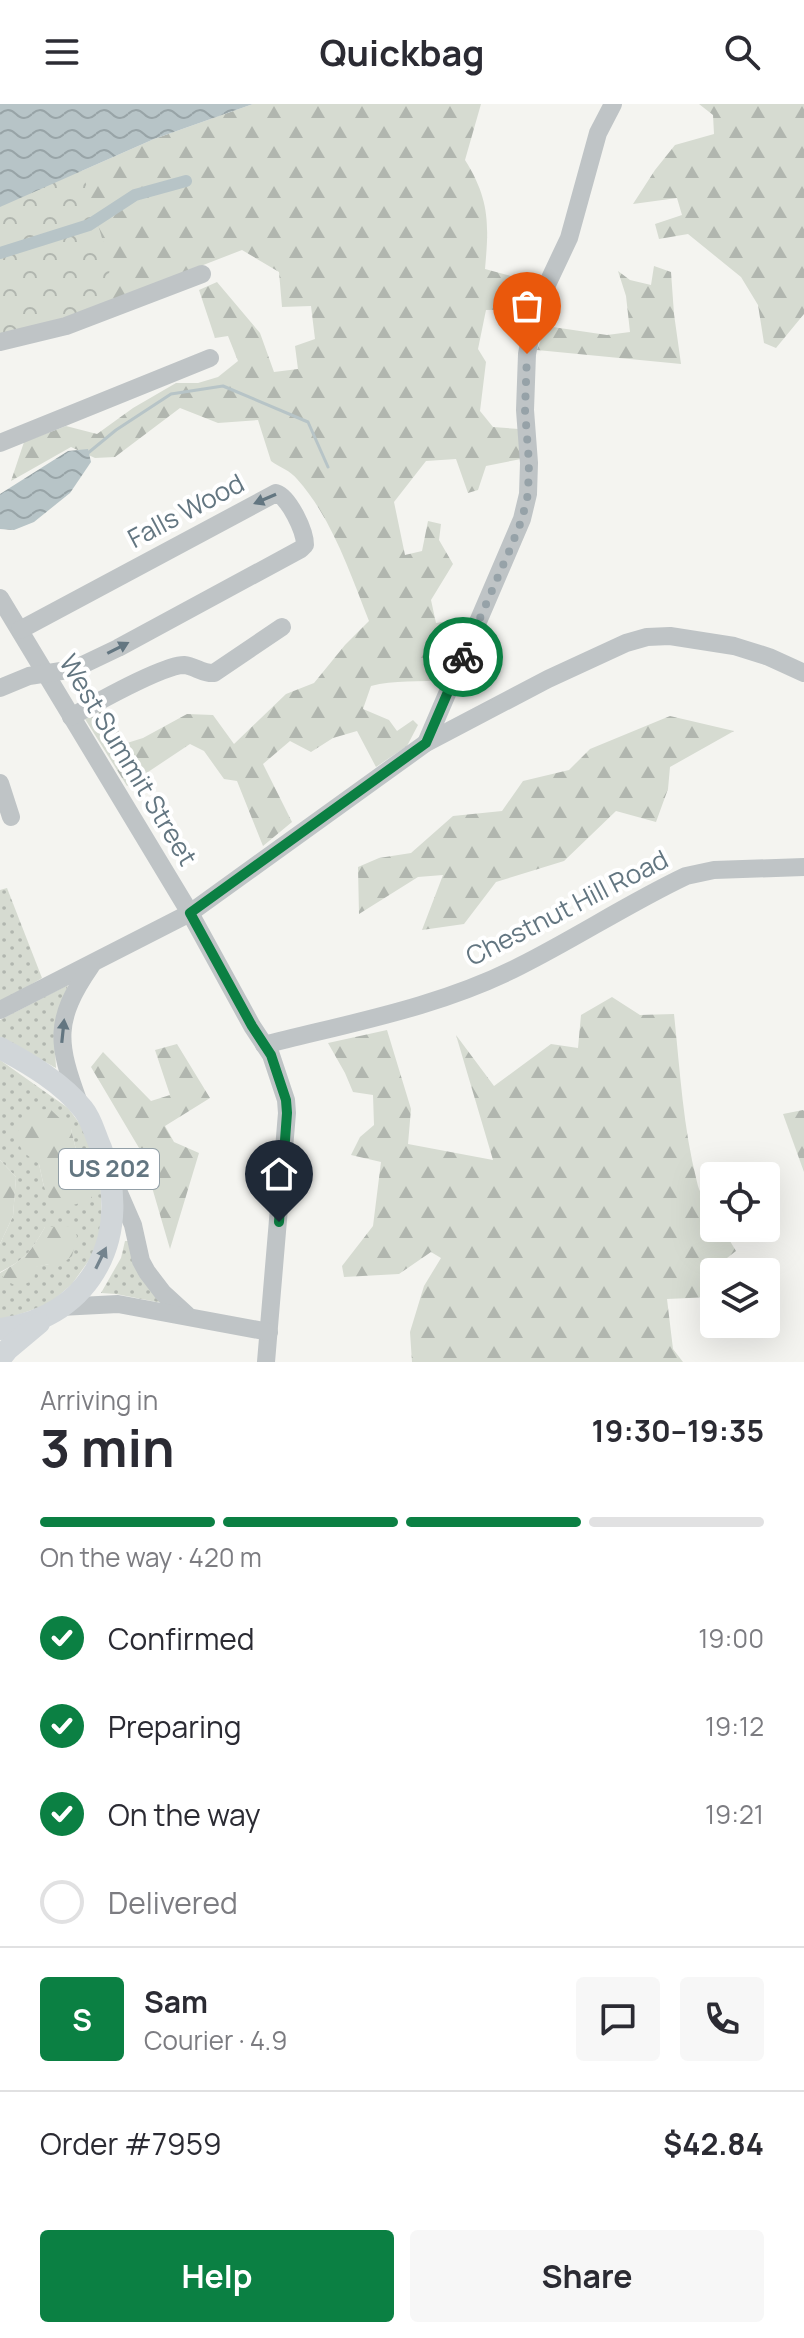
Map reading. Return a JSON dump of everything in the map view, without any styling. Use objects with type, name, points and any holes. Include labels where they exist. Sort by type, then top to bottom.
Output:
[{"type":"main road","name":"US 202","points":[[0,1048],[48,1078],[80,1106],[90,1119],[110,1173],[113,1191],[113,1209],[103,1258],[80,1290],[0,1359]]},
{"type":"main road","points":[[0,1329],[27,1324],[55,1311]]},
{"type":"street","points":[[426,743],[522,519],[528,494],[529,463],[525,410],[527,354],[536,308],[569,238],[598,133],[613,104]]},
{"type":"street","points":[[0,342],[66,326],[202,274]]},
{"type":"street","points":[[0,443],[210,358]]},
{"type":"street","name":"Falls Wood","points":[[20,630],[262,499],[276,493],[287,500],[305,537],[305,545],[301,549],[118,648],[74,669],[45,673]]},
{"type":"street","name":"West Summit Street","points":[[0,598],[190,913],[276,1066],[287,1113],[266,1362]]},
{"type":"street","points":[[71,717],[134,684],[182,665],[208,674],[214,673],[282,627]]},
{"type":"street","points":[[0,1010],[190,913],[426,743],[626,643],[647,637],[670,636],[734,646],[804,673]]},
{"type":"street","points":[[0,688],[15,680],[45,673]]},
{"type":"street","points":[[0,783],[11,817]]},
{"type":"street","name":"Chestnut Hill Road","points":[[264,1045],[394,1014],[466,989],[519,967],[686,876],[714,870],[804,867]]},
{"type":"street","points":[[80,1106],[65,1064],[62,1027],[73,995],[94,962]]},
{"type":"street","points":[[110,1173],[133,1225],[141,1261],[147,1272],[163,1293],[189,1317]]},
{"type":"street","points":[[55,1311],[113,1304],[269,1332]]},
{"type":"green space","points":[[253,104],[481,104],[465,160],[479,188],[486,213],[485,269],[536,283],[528,309],[486,310],[478,349],[486,362],[480,411],[493,427],[519,429],[521,459],[486,466],[478,490],[468,493],[456,459],[426,461],[394,502],[405,555],[422,551],[428,521],[441,524],[439,540],[453,564],[431,600],[436,623],[470,618],[446,680],[371,686],[363,709],[389,720],[397,731],[413,720],[418,725],[407,746],[376,767],[357,731],[333,738],[311,752],[290,741],[263,764],[292,822],[263,846],[237,781],[224,779],[204,751],[190,744],[127,786],[85,719],[104,710],[127,743],[143,738],[187,714],[213,715],[234,744],[286,694],[314,683],[369,621],[339,547],[320,511],[294,476],[271,461],[258,420],[218,423],[180,408],[115,457],[95,458],[71,447],[11,481],[24,442],[66,426],[97,434],[176,383],[198,383],[218,377],[238,361],[228,336],[215,338],[199,290],[217,282],[260,333],[274,372],[298,369],[295,346],[315,339],[311,306],[282,307],[279,272],[242,250],[64,319],[0,207],[154,139]]},
{"type":"green space","points":[[699,104],[804,104],[804,314],[776,348],[764,343],[758,305],[741,277],[688,234],[659,239],[655,224],[682,215],[677,198],[633,204],[675,145],[714,134],[713,115]]},
{"type":"green space","points":[[78,157],[110,265],[105,311],[0,341],[0,193]]},
{"type":"green space","points":[[654,266],[671,272],[681,364],[537,350],[546,326],[607,335],[630,332],[626,296],[618,271],[630,280],[651,285]]},
{"type":"green space","points":[[670,716],[734,731],[670,767],[668,789],[656,822],[616,811],[564,861],[496,882],[464,924],[422,930],[443,875],[418,877],[359,914],[358,867],[379,858],[411,853],[453,816],[502,811],[523,781],[569,770],[590,749]]},
{"type":"green space","points":[[7,888],[42,978],[0,1003],[0,890]]},
{"type":"green space","points":[[68,985],[59,1011],[56,1068],[0,1037],[0,1020]]},
{"type":"green space","points":[[612,997],[640,1015],[674,1014],[685,1119],[700,1191],[700,1242],[731,1242],[736,1251],[727,1258],[700,1258],[700,1298],[667,1299],[673,1349],[683,1362],[412,1362],[410,1332],[424,1286],[441,1258],[431,1252],[399,1274],[344,1277],[342,1266],[373,1226],[381,1162],[351,1155],[360,1137],[374,1125],[373,1095],[353,1092],[328,1043],[387,1030],[411,1109],[408,1144],[493,1160],[456,1035],[494,1086],[551,1044],[578,1048],[581,1015]]},
{"type":"green space","points":[[177,1044],[210,1098],[165,1126],[174,1142],[199,1153],[170,1249],[142,1153],[91,1067],[103,1052],[151,1101],[170,1095],[155,1050]]},
{"type":"green space","points":[[0,1060],[68,1108],[89,1136],[100,1165],[102,1226],[92,1256],[72,1284],[49,1304],[0,1321],[0,1273],[49,1264],[45,1227],[27,1254],[0,1272],[0,1244],[13,1216],[16,1177],[0,1160]],"holes":[[[71,1129],[77,1154],[92,1172],[44,1187],[39,1164]]]},
{"type":"green space","points":[[50,1109],[71,1129],[77,1154],[92,1172],[92,1200],[61,1208],[51,1203],[39,1164],[23,1152],[15,1137],[25,1118],[34,1110]]},
{"type":"green space","points":[[804,1111],[804,1172],[783,1114]]},
{"type":"green space","points":[[0,1160],[16,1177],[13,1216],[0,1244]]},
{"type":"green space","points":[[71,1226],[77,1236],[72,1256],[58,1267],[49,1264],[36,1267],[34,1280],[18,1287],[5,1280],[0,1273],[27,1254],[45,1227]]},
{"type":"green space","points":[[125,1241],[129,1241],[167,1304],[101,1293],[121,1258]]},
{"type":"water","points":[[0,104],[253,104],[154,139],[0,207]]},
{"type":"water","points":[[88,449],[91,462],[70,493],[34,522],[14,530],[0,529],[0,494],[68,451]]},
{"type":"waterway","points":[[0,253],[89,225],[135,195],[186,181]]},
{"type":"waterway","points":[[88,453],[116,430],[171,394],[223,386],[308,422],[328,467]]},
{"type":"way so far","points":[[463,657],[511,547],[528,494],[527,354]]},
{"type":"route","points":[[279,1222],[286,1100],[271,1055],[190,913],[426,743],[463,657]]}]
